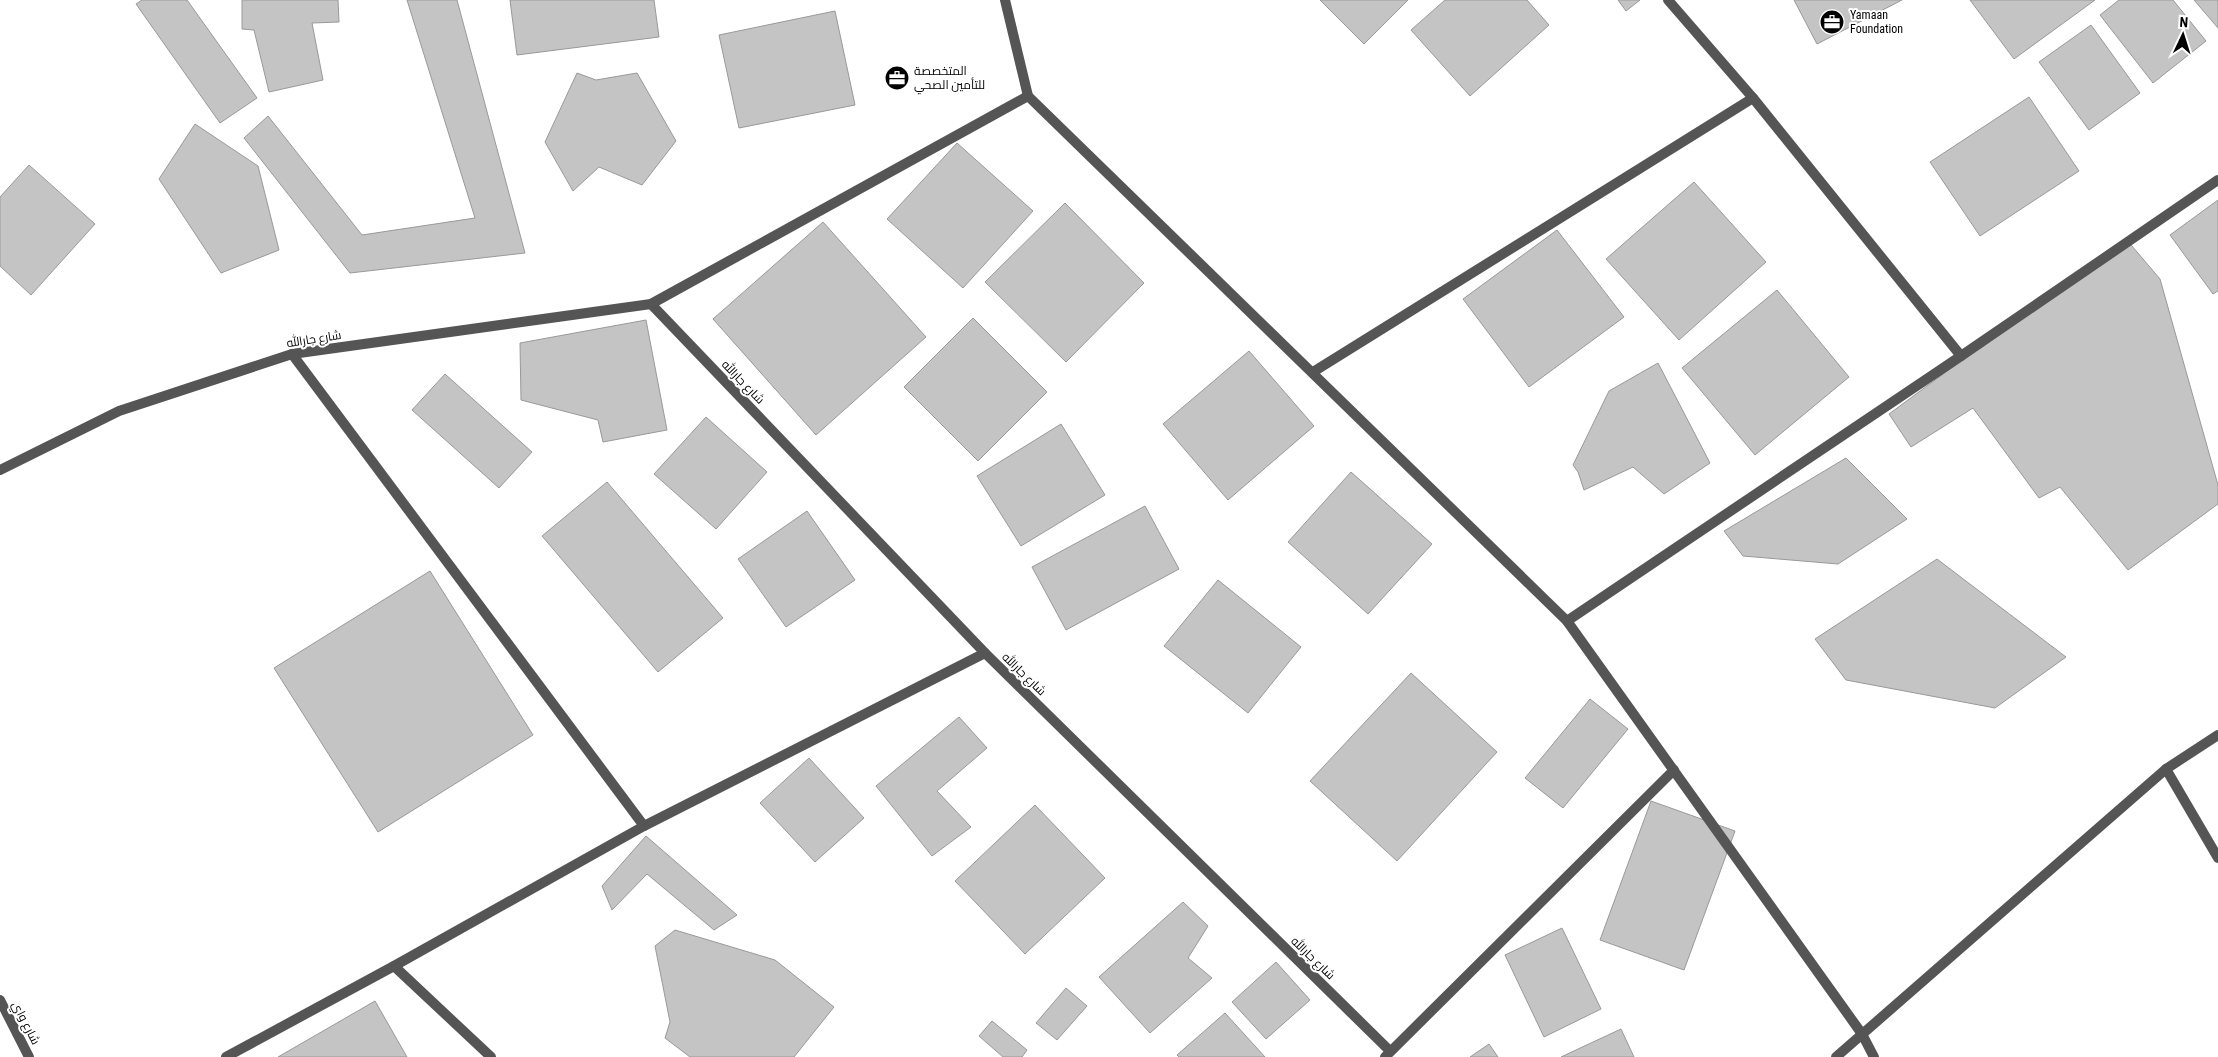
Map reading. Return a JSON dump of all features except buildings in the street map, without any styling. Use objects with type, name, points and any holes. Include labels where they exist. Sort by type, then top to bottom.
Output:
[{"type":"street","points":[[1005,0],[1028,96],[1567,621],[1862,1034],[1874,1057]]},
{"type":"street","points":[[1668,0],[1753,98],[1961,356]]},
{"type":"street","name":"شارع جارالله","points":[[0,470],[119,411],[292,354],[651,304],[1028,96]]},
{"type":"street","points":[[1313,372],[1753,98]]},
{"type":"street","points":[[1567,621],[1961,356],[2218,180]]},
{"type":"street","name":"شارع جارالله","points":[[651,304],[985,654],[1387,1054]]},
{"type":"street","points":[[292,354],[644,826]]},
{"type":"street","points":[[226,1057],[394,966],[644,826],[985,654]]},
{"type":"street","points":[[1836,1057],[2166,769],[2218,735]]},
{"type":"street","points":[[2166,769],[2218,858]]},
{"type":"street","points":[[1387,1054],[1674,770]]},
{"type":"street","points":[[394,966],[491,1057]]},
{"type":"street","name":"شارع واي","points":[[0,1000],[29,1057]]},
{"type":"place","name":"Yamaan Foundation","points":[[1832,22]]},
{"type":"place","name":"المتخصصة للتأمين الصحي","points":[[897,78]]}]
